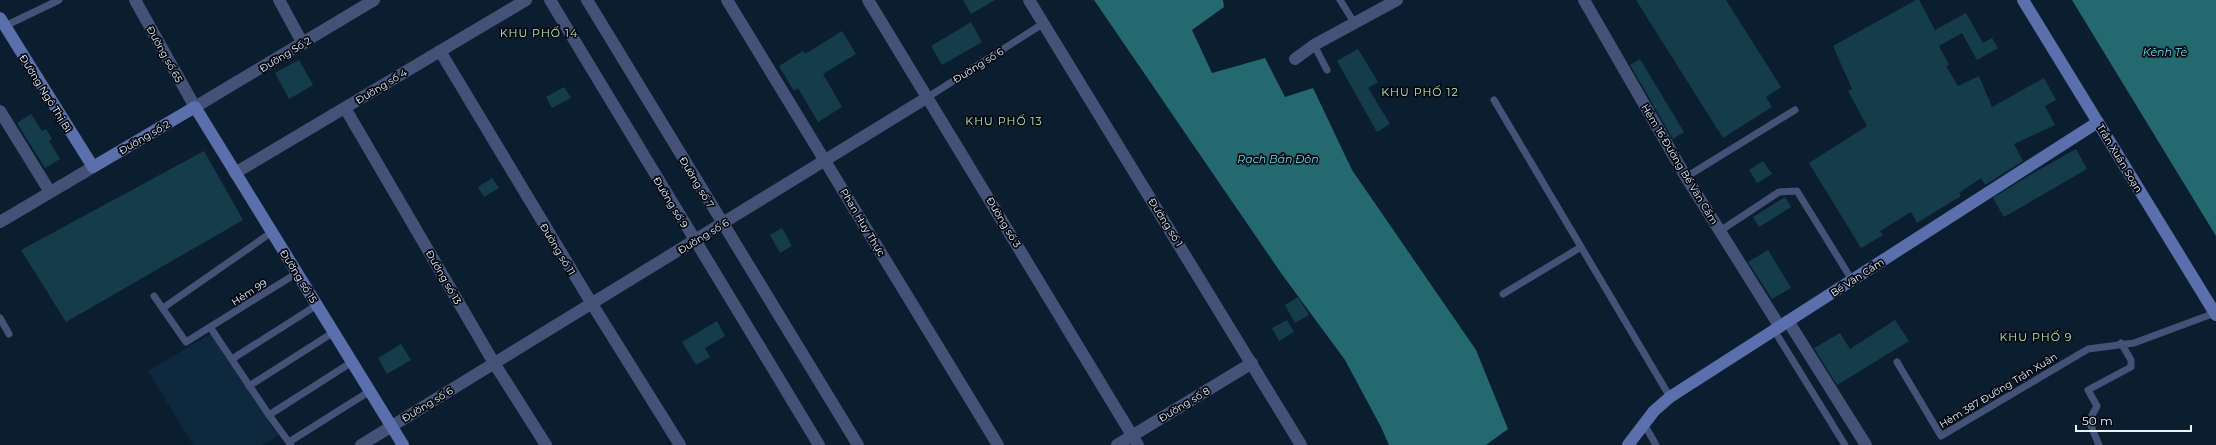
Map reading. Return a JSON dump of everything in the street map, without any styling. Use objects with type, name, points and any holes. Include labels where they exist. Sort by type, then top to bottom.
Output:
[{"type":"street","name":"Đường số 65","points":[[135,0],[196,107]]},
{"type":"street","points":[[279,0],[303,44]]},
{"type":"street","name":"Đường Số 2","points":[[196,107],[374,0]]},
{"type":"street","name":"Đường số 4","points":[[235,173],[526,0]]},
{"type":"street","name":"Đường số 9","points":[[550,0],[694,241],[820,445]]},
{"type":"street","name":"Đường số 7","points":[[587,0],[722,224],[858,445]]},
{"type":"street","name":"Phan Huy Thực","points":[[727,0],[998,445]]},
{"type":"street","name":"Đường số 3","points":[[868,0],[1135,440]]},
{"type":"street","name":"Đường số 1","points":[[1030,0],[1301,445]]},
{"type":"street","points":[[1295,59],[1314,45],[1397,0]]},
{"type":"street","name":"Hẻm 16 Đường Bế Văn Cấm","points":[[1584,0],[1686,177],[1780,326],[1866,445]]},
{"type":"street","name":"Trần Xuân Soạn","points":[[2023,0],[2215,314]]},
{"type":"street","name":"Đường Ngô Thị Bì","points":[[2,22],[93,167]]},
{"type":"street","name":"Đường số 11","points":[[440,51],[592,304],[680,445]]},
{"type":"street","name":"Đường số 6","points":[[361,445],[928,97]]},
{"type":"street","name":"Đường số 2","points":[[93,167],[196,107]]},
{"type":"street","name":"Đường số 15","points":[[196,107],[235,173],[403,445]]},
{"type":"street","name":"Đường số 13","points":[[345,108],[494,363],[546,445]]},
{"type":"street","points":[[0,110],[50,192]]},
{"type":"street","name":"Bế Văn Cấm","points":[[1628,445],[1644,424],[1670,397],[2098,122]]},
{"type":"street","points":[[0,222],[93,167]]},
{"type":"street","name":"Đường số 8","points":[[1117,445],[1135,440],[1252,363]]},
{"type":"lane","points":[[2,22],[59,0]]},
{"type":"lane","points":[[1340,0],[1354,24]]},
{"type":"lane","name":"Đường số 6","points":[[928,97],[1044,23]]},
{"type":"lane","points":[[1314,45],[1327,70]]},
{"type":"lane","points":[[1494,100],[1670,397]]},
{"type":"lane","points":[[1686,177],[1795,110]]},
{"type":"lane","points":[[1720,231],[1779,192],[1797,191],[1852,280]]},
{"type":"lane","points":[[154,296],[162,308],[272,232]]},
{"type":"lane","points":[[1503,294],[1581,247]]},
{"type":"lane","name":"Hẻm 99","points":[[162,308],[186,342],[297,273]]},
{"type":"lane","points":[[232,359],[317,305]]},
{"type":"lane","name":"Hẻm 387 Đường Trần Xuân","points":[[1897,362],[1941,436],[2088,349],[2121,343],[2134,343],[2215,314]]},
{"type":"lane","points":[[0,318],[8,334]]},
{"type":"lane","points":[[1780,326],[1845,445]]},
{"type":"lane","points":[[210,327],[249,386],[290,443],[370,391]]},
{"type":"lane","points":[[249,386],[334,332]]},
{"type":"lane","points":[[2099,445],[2089,421],[2097,406],[2088,390],[2131,366],[2131,360],[2121,343]]},
{"type":"lane","points":[[269,415],[352,362]]},
{"type":"lane","points":[[1644,424],[1656,445]]},
{"type":"shaded area","points":[[212,333],[279,435],[262,445],[193,445],[148,371]]},
{"type":"water","name":"Rạch Bần Đôn","points":[[1094,0],[1223,0],[1224,7],[1192,30],[1212,73],[1265,58],[1285,97],[1313,88],[1352,170],[1476,350],[1508,429],[1486,445],[1389,445],[1345,360],[1281,273]]},
{"type":"water","name":"Kênh Tẻ","points":[[2072,0],[2216,0],[2216,236]]},
{"type":"building","points":[[963,0],[995,0],[971,14]]},
{"type":"building","points":[[1636,0],[1726,0],[1781,87],[1766,97],[1772,107],[1723,138]]},
{"type":"building","points":[[1916,0],[1919,0],[1935,30],[1966,13],[1983,43],[1992,38],[1998,48],[1977,60],[1962,33],[1939,46],[1949,65],[1946,66],[1958,86],[1979,76],[1992,107],[2044,78],[2056,100],[2045,106],[2055,125],[2014,144],[2023,161],[1985,185],[1981,178],[1959,193],[1961,196],[1917,223],[1911,212],[1880,231],[1883,235],[1861,248],[1809,163],[1867,126],[1848,91],[1852,89],[1833,46]]},
{"type":"building","points":[[971,22],[982,42],[942,65],[931,46]]},
{"type":"building","points":[[842,31],[856,54],[823,74],[842,107],[818,122],[798,88],[794,91],[779,66],[803,51],[805,54]]},
{"type":"building","points":[[1358,49],[1378,82],[1368,88],[1390,124],[1377,132],[1337,61]]},
{"type":"building","points":[[1640,59],[1684,132],[1673,139],[1630,65]]},
{"type":"building","points":[[299,60],[313,85],[289,99],[275,73]]},
{"type":"building","points":[[564,87],[571,98],[552,108],[546,97]]},
{"type":"building","points":[[31,114],[42,131],[46,129],[52,139],[49,141],[60,159],[45,168],[17,123]]},
{"type":"building","points":[[2076,149],[2087,169],[2004,217],[1993,198]]},
{"type":"building","points":[[204,151],[243,220],[66,322],[21,250]]},
{"type":"building","points":[[1763,161],[1772,174],[1757,183],[1749,170]]},
{"type":"building","points":[[492,178],[499,188],[484,197],[478,187]]},
{"type":"building","points":[[1785,197],[1791,207],[1759,227],[1753,217]]},
{"type":"building","points":[[782,228],[792,246],[780,253],[770,235]]},
{"type":"building","points":[[1768,250],[1791,288],[1772,299],[1748,262]]},
{"type":"building","points":[[1298,297],[1309,315],[1295,323],[1285,305]]},
{"type":"building","points":[[1287,320],[1294,332],[1279,341],[1272,328]]},
{"type":"building","points":[[1895,320],[1909,341],[1837,385],[1814,348],[1840,333],[1850,349]]},
{"type":"building","points":[[717,321],[725,336],[705,348],[710,357],[696,365],[682,342]]},
{"type":"building","points":[[401,344],[411,360],[387,374],[378,358]]},
{"type":"district","name":"KHU PHỐ 14","points":[[539,33]]},
{"type":"district","name":"KHU PHỐ 12","points":[[1420,92]]},
{"type":"district","name":"KHU PHỐ 13","points":[[1004,121]]},
{"type":"district","name":"KHU PHỐ 9","points":[[2036,337]]}]
